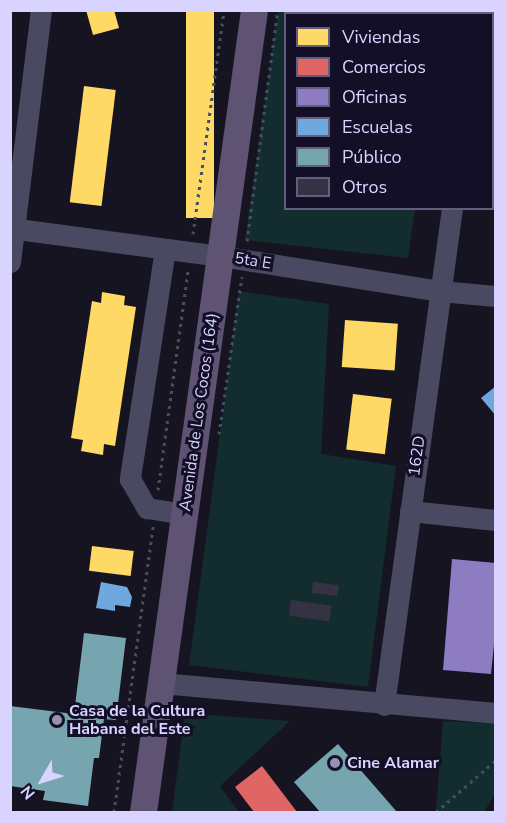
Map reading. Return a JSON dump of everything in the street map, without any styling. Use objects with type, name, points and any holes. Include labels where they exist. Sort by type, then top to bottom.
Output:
[{"type":"main road","name":"Avenida de Los Cocos (164)","points":[[143,813],[254,10]]},
{"type":"street","points":[[10,262],[41,10]]},
{"type":"street","name":"162D","points":[[384,705],[452,210]]},
{"type":"street","name":"5ta E","points":[[13,229],[220,256],[439,291],[495,296]]},
{"type":"street","points":[[165,249],[130,479],[147,508],[184,514]]},
{"type":"street","points":[[410,511],[495,520]]},
{"type":"street","points":[[161,683],[384,705],[495,713]]},
{"type":"path","points":[[114,813],[224,10]]},
{"type":"path","points":[[436,813],[495,760]]},
{"type":"green space","points":[[278,11],[440,11],[284,12],[284,210],[415,210],[408,258],[245,240]]},
{"type":"green space","points":[[495,28],[495,120],[494,120]]},
{"type":"green space","points":[[239,291],[329,304],[321,454],[396,466],[368,687],[189,665]]},
{"type":"green space","points":[[185,713],[290,721],[220,786],[239,812],[172,812]]},
{"type":"green space","points":[[443,721],[495,723],[495,794],[484,812],[436,812]]},
{"type":"building: Viviendas","points":[[86,10],[114,10],[119,28],[93,35]]},
{"type":"building: Viviendas","points":[[186,10],[214,10],[214,218],[186,218]]},
{"type":"building: Viviendas","points":[[84,86],[116,90],[102,206],[70,202]]},
{"type":"building: Viviendas","points":[[102,292],[125,296],[124,305],[136,307],[115,446],[104,444],[103,455],[81,451],[83,440],[71,438],[92,301],[101,303]]},
{"type":"building: Viviendas","points":[[345,320],[398,324],[395,371],[342,367]]},
{"type":"building: Viviendas","points":[[353,394],[392,399],[385,454],[346,450]]},
{"type":"building: Viviendas","points":[[92,546],[134,551],[131,576],[89,571]]},
{"type":"building: Comercios","points":[[262,766],[297,812],[254,812],[235,787]]},
{"type":"building: Oficinas","points":[[452,559],[496,563],[496,625],[491,674],[443,670]]},
{"type":"building: Escuelas","points":[[496,386],[496,416],[481,398]]},
{"type":"building: Escuelas","points":[[101,582],[127,587],[132,597],[130,607],[115,605],[115,611],[96,608]]},
{"type":"building: Público","name":"Casa de la Cultura Habana del Este","points":[[84,633],[126,638],[116,720],[104,719],[99,758],[94,758],[88,806],[43,800],[45,791],[10,786],[10,706],[74,714]]},
{"type":"building: Público","name":"Cine Alamar","points":[[338,744],[397,812],[320,812],[294,782]]},
{"type":"building: Otros","points":[[313,582],[339,585],[337,596],[312,593]]},
{"type":"building: Otros","points":[[291,600],[332,606],[329,622],[289,616]]},
{"type":"place","name":"Casa de la Cultura Habana del Este","points":[[57,720]]},
{"type":"place","name":"Cine Alamar","points":[[335,763]]}]
